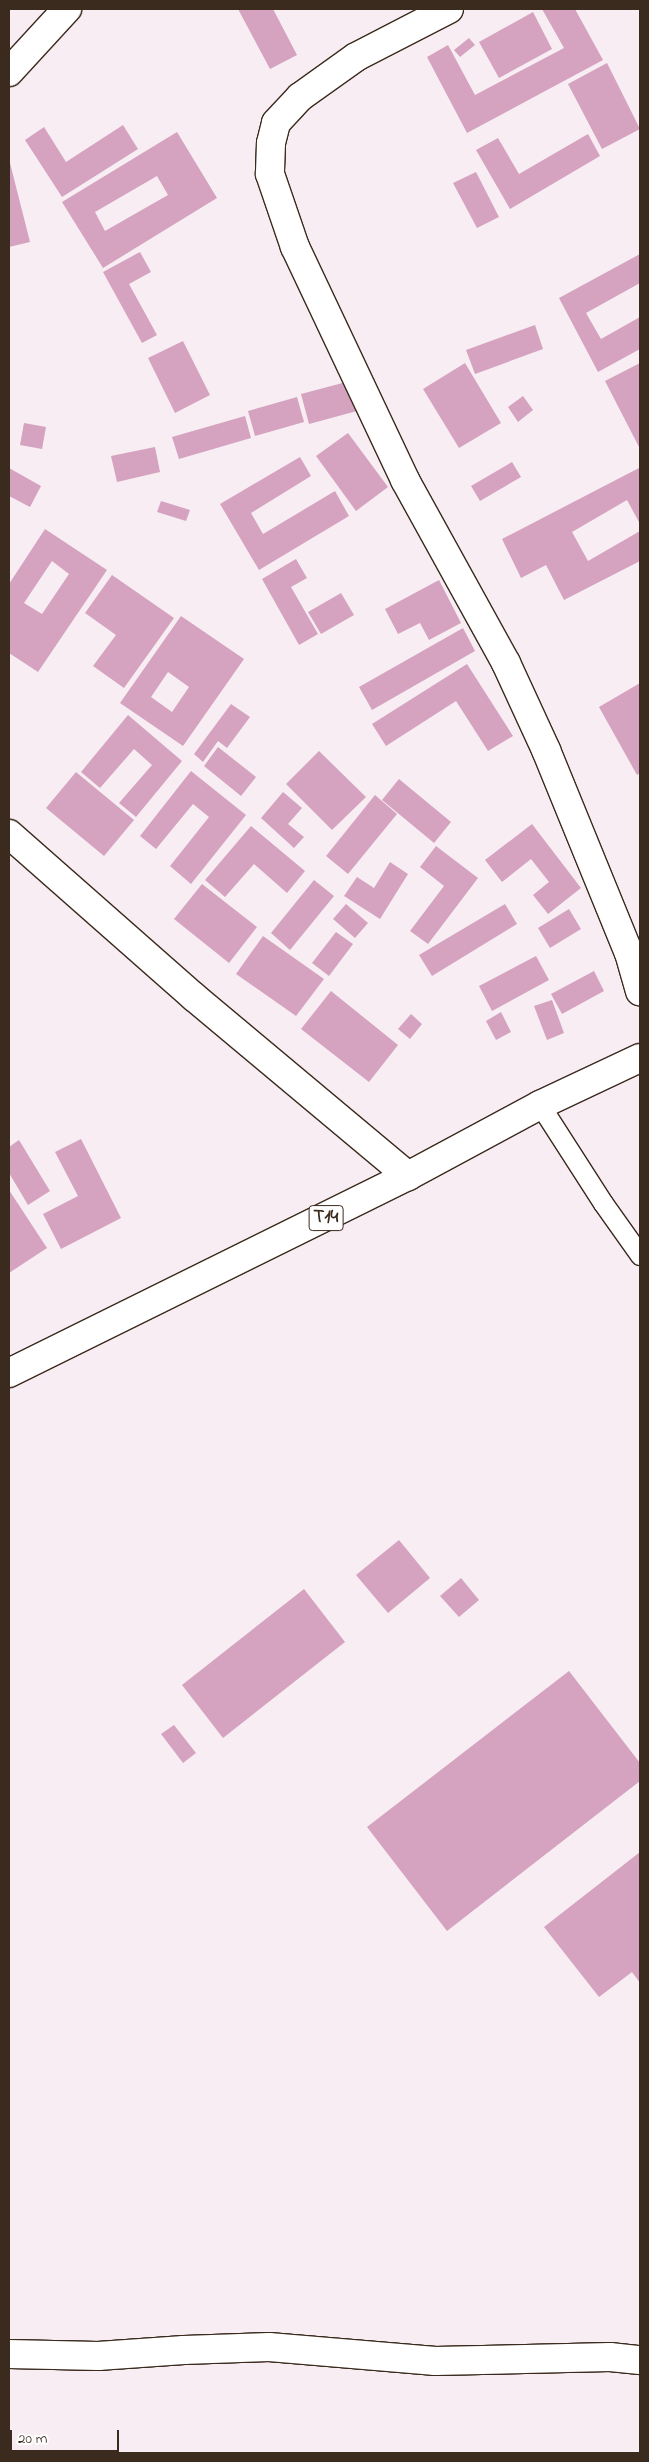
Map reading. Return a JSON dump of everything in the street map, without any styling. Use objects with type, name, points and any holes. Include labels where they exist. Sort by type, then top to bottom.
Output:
[{"type":"main road","points":[[9,72],[67,9]]},
{"type":"main road","points":[[449,9],[356,57],[300,97],[276,123],[270,143],[270,174],[294,247],[405,480],[506,663],[546,750],[629,953],[640,991]]},
{"type":"main road","points":[[9,834],[194,997],[408,1176]]},
{"type":"main road","name":"T14","points":[[9,1373],[408,1176],[540,1105],[640,1058]]},
{"type":"main road","points":[[9,2354],[98,2356],[184,2350],[269,2348],[435,2361],[610,2357],[640,2360]]},
{"type":"lane","points":[[540,1105],[603,1203],[640,1255]]},
{"type":"building","points":[[238,9],[273,9],[297,55],[270,69]]},
{"type":"building","points":[[542,9],[575,9],[603,60],[467,133],[427,57],[448,45],[475,95],[564,48]]},
{"type":"building","points":[[533,12],[552,49],[499,78],[479,42]]},
{"type":"building","points":[[469,38],[475,45],[460,57],[454,50]]},
{"type":"building","points":[[607,63],[640,129],[602,149],[568,84]]},
{"type":"building","points":[[123,125],[138,149],[62,197],[25,140],[44,127],[66,162]]},
{"type":"building","points":[[177,132],[217,198],[103,268],[62,202]],"holes":[[[157,176],[168,195],[105,231],[95,212]]]},
{"type":"building","points":[[588,134],[600,156],[510,209],[476,150],[498,138],[519,174]]},
{"type":"building","points":[[9,159],[30,242],[9,247]]},
{"type":"building","points":[[476,172],[499,217],[477,228],[453,183]]},
{"type":"building","points":[[140,252],[151,272],[129,284],[157,335],[142,343],[103,272]]},
{"type":"building","points":[[640,254],[640,283],[586,313],[601,339],[640,317],[640,349],[598,372],[559,298]]},
{"type":"building","points":[[535,325],[543,349],[475,374],[466,350]]},
{"type":"building","points":[[183,341],[210,395],[175,413],[148,358]]},
{"type":"building","points":[[465,363],[501,423],[459,448],[423,389]]},
{"type":"building","points":[[640,363],[640,446],[639,447],[605,381]]},
{"type":"building","points":[[350,381],[357,411],[309,424],[301,394]]},
{"type":"building","points":[[523,396],[533,410],[518,422],[508,407]]},
{"type":"building","points":[[297,397],[304,422],[255,436],[248,411]]},
{"type":"building","points":[[245,416],[251,438],[179,459],[172,437]]},
{"type":"building","points":[[24,423],[46,427],[42,449],[20,445]]},
{"type":"building","points":[[348,433],[388,487],[356,511],[316,456]]},
{"type":"building","points":[[155,447],[160,472],[117,482],[111,456]]},
{"type":"building","points":[[300,457],[311,476],[251,513],[263,534],[335,491],[349,516],[259,570],[220,504]]},
{"type":"building","points":[[512,462],[521,477],[480,501],[471,486]]},
{"type":"building","points":[[9,468],[41,486],[30,507],[9,496]]},
{"type":"building","points":[[639,468],[640,524],[627,500],[572,532],[588,561],[640,531],[640,561],[564,600],[546,565],[521,578],[502,539]]},
{"type":"building","points":[[161,501],[190,510],[186,521],[157,512]]},
{"type":"building","points":[[45,529],[107,570],[38,672],[9,653],[9,584]],"holes":[[[52,561],[69,574],[42,614],[24,603]]]},
{"type":"building","points":[[296,559],[307,578],[291,587],[318,634],[299,645],[262,579]]},
{"type":"building","points":[[112,575],[174,618],[124,688],[93,666],[116,635],[85,613]]},
{"type":"building","points":[[439,580],[461,623],[429,640],[420,623],[398,634],[385,609]]},
{"type":"building","points":[[341,593],[354,615],[321,634],[308,612]]},
{"type":"building","points":[[181,616],[244,659],[183,746],[120,703]],"holes":[[[168,672],[189,687],[172,712],[151,697]]]},
{"type":"building","points":[[463,628],[475,651],[372,710],[359,687]]},
{"type":"building","points":[[467,664],[513,736],[488,751],[456,701],[386,746],[372,724]]},
{"type":"building","points":[[640,683],[640,773],[637,775],[599,707]]},
{"type":"building","points":[[231,704],[250,717],[227,748],[218,741],[203,762],[194,754]]},
{"type":"building","points":[[128,715],[182,761],[136,817],[119,803],[152,765],[134,749],[100,788],[81,772]]},
{"type":"building","points":[[218,747],[256,777],[241,796],[204,766]]},
{"type":"building","points":[[319,751],[366,797],[332,830],[286,784]]},
{"type":"building","points":[[191,771],[246,815],[191,884],[170,866],[209,817],[193,804],[156,849],[140,836]]},
{"type":"building","points":[[76,772],[134,820],[104,856],[46,808]]},
{"type":"building","points":[[399,779],[451,822],[434,843],[382,800]]},
{"type":"building","points":[[283,792],[302,808],[288,824],[304,837],[294,848],[261,818]]},
{"type":"building","points":[[375,795],[397,814],[348,874],[326,856]]},
{"type":"building","points":[[532,824],[581,888],[548,914],[533,895],[549,882],[531,859],[502,882],[485,860]]},
{"type":"building","points":[[251,826],[305,871],[287,893],[254,864],[225,897],[205,880]]},
{"type":"building","points":[[436,846],[478,878],[428,944],[410,931],[444,886],[420,867]]},
{"type":"building","points":[[390,862],[408,874],[380,919],[344,896],[357,877],[374,888]]},
{"type":"building","points":[[314,880],[334,896],[290,950],[271,933]]},
{"type":"building","points":[[202,884],[257,927],[229,963],[174,919]]},
{"type":"building","points":[[346,904],[368,923],[355,938],[333,919]]},
{"type":"building","points":[[505,904],[517,924],[432,976],[419,955]]},
{"type":"building","points":[[569,909],[581,929],[550,948],[538,928]]},
{"type":"building","points":[[336,932],[353,944],[329,976],[312,963]]},
{"type":"building","points":[[263,936],[324,979],[296,1016],[236,974]]},
{"type":"building","points":[[536,956],[549,980],[492,1011],[479,986]]},
{"type":"building","points":[[594,971],[604,991],[562,1014],[551,994]]},
{"type":"building","points":[[331,991],[398,1045],[369,1082],[301,1029]]},
{"type":"building","points":[[552,1000],[564,1033],[547,1040],[534,1006]]},
{"type":"building","points":[[501,1012],[511,1032],[496,1040],[486,1021]]},
{"type":"building","points":[[411,1014],[422,1024],[410,1039],[398,1029]]},
{"type":"building","points":[[81,1139],[121,1218],[61,1249],[43,1214],[78,1196],[55,1152]]},
{"type":"building","points":[[19,1140],[50,1191],[28,1205],[9,1173],[9,1147]]},
{"type":"building","points":[[9,1190],[47,1248],[9,1273]]},
{"type":"building","points":[[399,1540],[430,1578],[388,1613],[356,1575]]},
{"type":"building","points":[[461,1578],[479,1600],[459,1617],[440,1596]]},
{"type":"building","points":[[304,1589],[345,1642],[223,1738],[182,1685]]},
{"type":"building","points":[[569,1671],[640,1763],[640,1781],[447,1931],[367,1827]]},
{"type":"building","points":[[174,1725],[196,1753],[183,1763],[161,1734]]},
{"type":"building","points":[[640,1852],[640,1983],[632,1972],[599,1997],[544,1927]]}]
